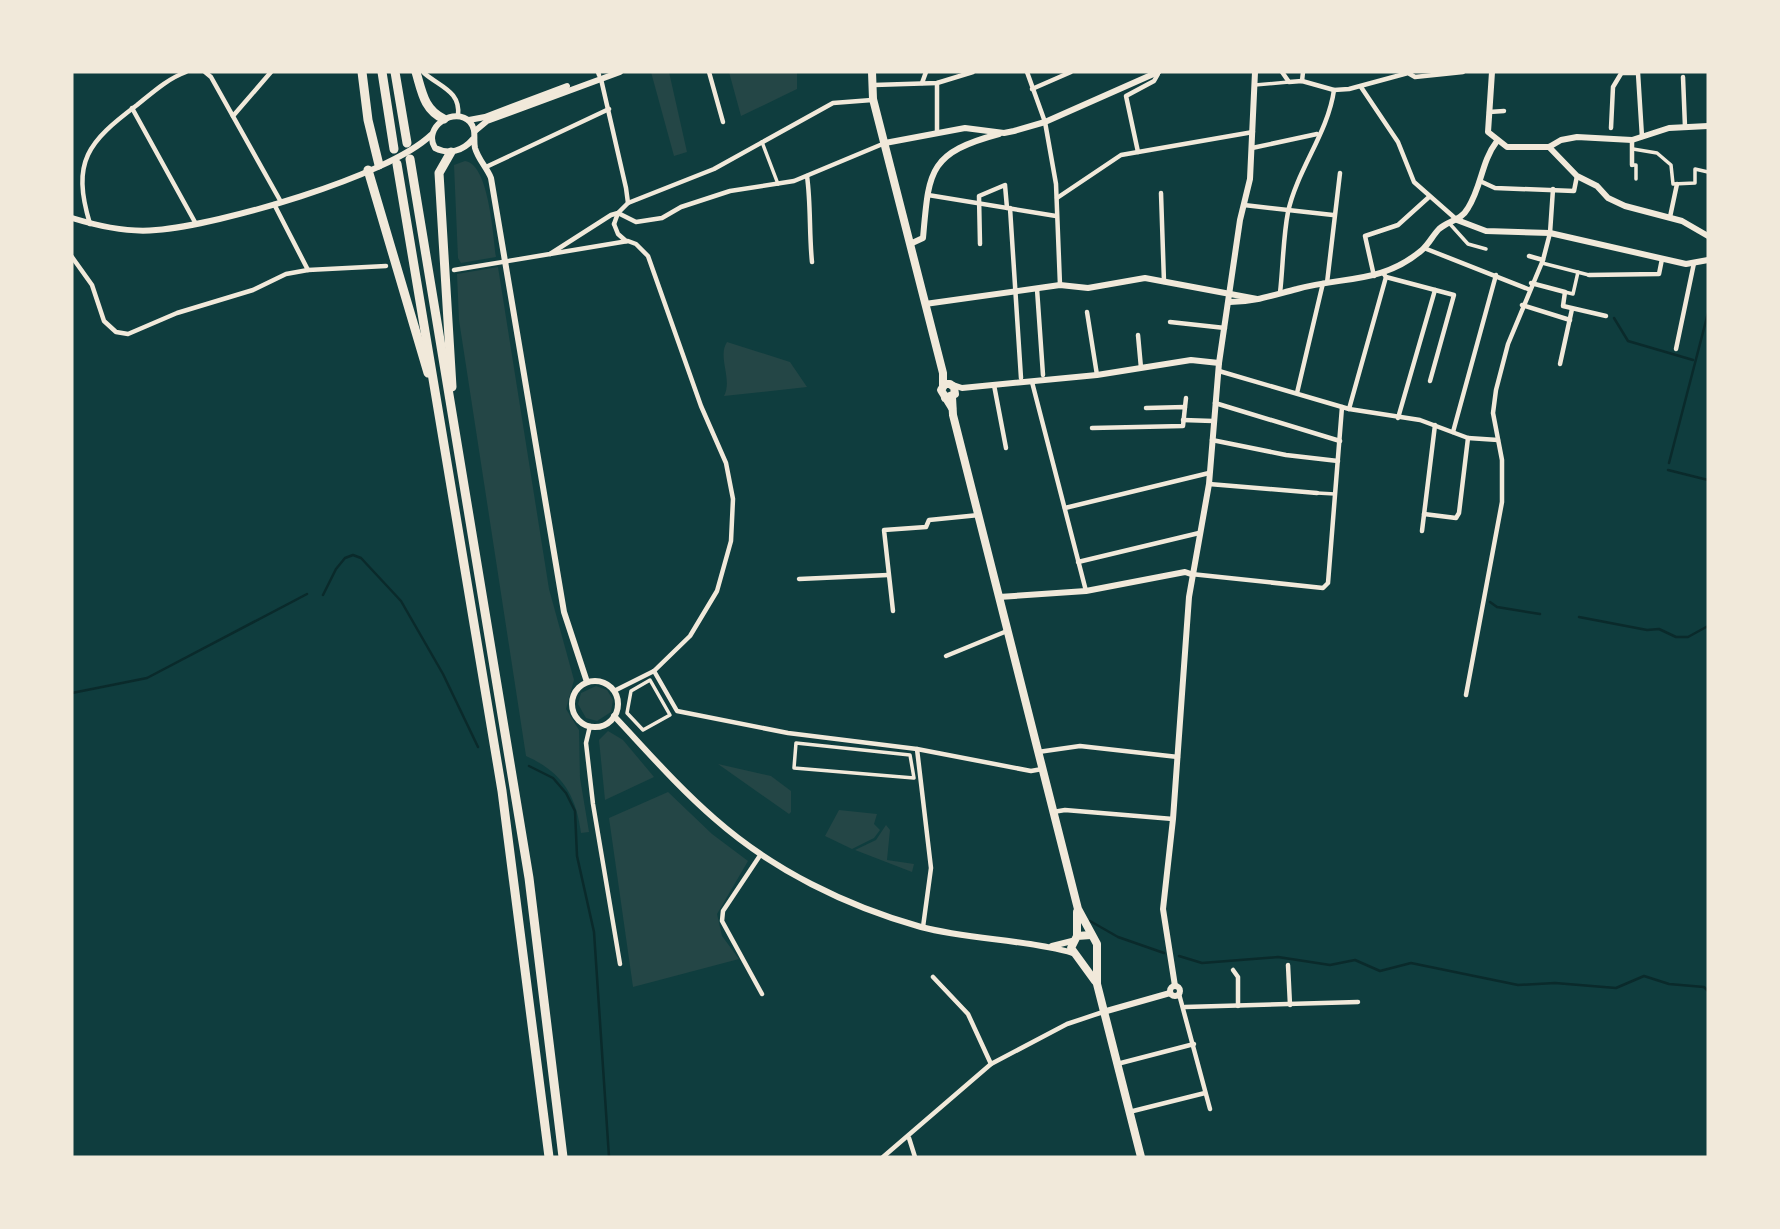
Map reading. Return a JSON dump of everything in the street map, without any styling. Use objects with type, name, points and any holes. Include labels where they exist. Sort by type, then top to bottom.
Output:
[{"type":"highway","points":[[362,72],[368,120],[382,164]]},
{"type":"highway","points":[[382,72],[394,149]]},
{"type":"highway","points":[[395,72],[407,144]]},
{"type":"highway","points":[[420,72],[426,104],[430,111],[444,119]]},
{"type":"highway","points":[[451,399],[453,376],[439,173],[456,151]]},
{"type":"highway","points":[[410,159],[529,878],[563,1157]]},
{"type":"highway","points":[[397,164],[504,805],[549,1157]]},
{"type":"highway","points":[[369,170],[424,363],[435,386]]},
{"type":"main road","points":[[872,72],[871,85],[880,145],[910,244],[943,373],[952,390],[952,408],[1077,909],[1096,942],[1097,984],[1140,1157]]},
{"type":"main road","points":[[1077,909],[1073,953],[1082,960],[1097,984]]},
{"type":"main road","points":[[1075,939],[1091,935]]},
{"type":"main road","points":[[1082,960],[1096,953]]},
{"type":"street","points":[[90,224],[82,184],[90,148],[99,135],[132,108],[174,76],[186,72]]},
{"type":"street","points":[[205,72],[232,116],[278,203],[308,270]]},
{"type":"street","points":[[232,116],[271,72]]},
{"type":"street","points":[[420,72],[453,93],[458,116]]},
{"type":"street","points":[[468,120],[608,72]]},
{"type":"street","points":[[587,682],[564,612],[494,190],[473,139],[475,131],[487,121],[599,75],[620,72]]},
{"type":"street","points":[[709,72],[723,122]]},
{"type":"street","points":[[922,83],[926,72]]},
{"type":"street","points":[[871,85],[937,83],[973,72]]},
{"type":"street","points":[[1027,72],[1045,122],[1057,198],[1060,285]]},
{"type":"street","points":[[1032,89],[1071,72]]},
{"type":"street","points":[[1210,1109],[1185,1007],[1180,990],[1175,986],[1163,909],[1173,819],[1191,574],[1209,484],[1219,363],[1243,205],[1250,178],[1255,72]]},
{"type":"street","points":[[1282,72],[1289,82]]},
{"type":"street","points":[[1302,81],[1303,72]]},
{"type":"street","points":[[1255,85],[1302,81],[1334,90],[1361,86],[1408,72],[1415,77],[1463,72]]},
{"type":"street","points":[[1492,72],[1488,131],[1507,147],[1549,146],[1577,137],[1632,140],[1654,132],[1708,126]]},
{"type":"street","points":[[1611,129],[1613,87],[1623,72],[1638,73],[1642,137]]},
{"type":"street","points":[[1138,152],[1126,96],[1154,81],[1158,73]]},
{"type":"street","points":[[910,244],[923,238],[927,195],[933,171],[948,154],[965,144],[1045,122],[1158,73]]},
{"type":"street","points":[[599,75],[609,108],[628,203]]},
{"type":"street","points":[[1683,77],[1685,127]]},
{"type":"street","points":[[937,83],[937,132]]},
{"type":"street","points":[[1361,86],[1398,142],[1414,182],[1457,220],[1486,231],[1550,233],[1662,259],[1694,263],[1708,260]]},
{"type":"street","points":[[1280,294],[1288,211],[1317,134],[1328,116],[1334,90]]},
{"type":"street","points":[[550,254],[602,220],[618,213],[628,203],[714,169],[833,103],[873,99]]},
{"type":"street","points":[[132,108],[197,225]]},
{"type":"street","points":[[486,167],[609,108]]},
{"type":"street","points":[[1489,112],[1504,111]]},
{"type":"street","points":[[419,148],[431,135],[434,127],[444,119],[458,116],[468,120],[475,131]]},
{"type":"street","points":[[618,213],[633,221],[648,221],[730,191],[778,184],[880,145],[937,132],[965,128],[1004,133]]},
{"type":"street","points":[[1057,198],[1121,155],[1253,132]]},
{"type":"street","points":[[1251,148],[1317,134]]},
{"type":"street","points":[[431,135],[435,148]]},
{"type":"street","points":[[456,151],[473,139]]},
{"type":"street","points":[[1632,140],[1632,165],[1636,165],[1636,178]]},
{"type":"street","points":[[1349,409],[1385,275],[1424,248],[1449,222],[1457,220],[1469,208],[1480,185],[1482,166],[1497,141]]},
{"type":"street","points":[[762,142],[778,184]]},
{"type":"street","points":[[1549,146],[1577,176],[1625,206],[1670,217],[1708,235]]},
{"type":"street","points":[[72,218],[90,224],[154,230],[197,225],[278,203],[369,170],[419,148],[435,148],[478,156]]},
{"type":"street","points":[[1633,149],[1657,153],[1671,165],[1673,184],[1695,183],[1695,169],[1708,172]]},
{"type":"street","points":[[1297,393],[1325,283],[1333,215],[1337,211],[1340,173]]},
{"type":"street","points":[[807,175],[812,213],[809,234],[812,262]]},
{"type":"street","points":[[1480,185],[1574,191],[1577,176]]},
{"type":"street","points":[[1670,217],[1677,184]]},
{"type":"street","points":[[980,244],[979,203],[982,192],[1005,185],[1016,291],[1021,378]]},
{"type":"street","points":[[1466,695],[1502,502],[1502,460],[1493,413],[1496,390],[1508,344],[1528,289],[1542,261],[1550,233],[1553,189]]},
{"type":"street","points":[[1161,193],[1164,282]]},
{"type":"street","points":[[927,195],[1056,216]]},
{"type":"street","points":[[1374,276],[1365,236],[1398,225],[1430,197]]},
{"type":"street","points":[[1243,205],[1333,215]]},
{"type":"street","points":[[614,691],[654,671],[690,636],[705,614],[725,569],[731,541],[733,510],[726,463],[696,393],[653,265],[643,250],[626,242],[618,234],[614,224],[618,213]]},
{"type":"street","points":[[602,220],[614,224]]},
{"type":"street","points":[[1449,222],[1468,244],[1486,249]]},
{"type":"street","points":[[613,245],[618,234]]},
{"type":"street","points":[[454,270],[626,242]]},
{"type":"street","points":[[1424,248],[1528,289]]},
{"type":"street","points":[[1529,256],[1589,275],[1659,274],[1662,259]]},
{"type":"street","points":[[72,257],[92,285],[104,321],[116,332],[128,334],[177,313],[253,290],[286,274],[308,270],[386,266]]},
{"type":"street","points":[[1676,349],[1694,263]]},
{"type":"street","points":[[1531,283],[1573,293],[1578,272]]},
{"type":"street","points":[[1230,302],[1257,299],[1325,283],[1385,275],[1454,295],[1430,381]]},
{"type":"street","points":[[1453,432],[1496,275]]},
{"type":"street","points":[[925,304],[1060,285],[1088,288],[1145,278],[1257,299]]},
{"type":"street","points":[[1037,289],[1043,375]]},
{"type":"street","points":[[1398,418],[1435,290]]},
{"type":"street","points":[[1565,292],[1563,306],[1606,316]]},
{"type":"street","points":[[1522,305],[1570,320]]},
{"type":"street","points":[[1560,364],[1572,309]]},
{"type":"street","points":[[1087,312],[1097,375]]},
{"type":"street","points":[[1170,322],[1225,328]]},
{"type":"street","points":[[1138,335],[1141,369]]},
{"type":"street","points":[[952,390],[1097,375],[1191,360],[1219,363]]},
{"type":"street","points":[[1218,371],[1349,409],[1435,425],[1468,438],[1498,440]]},
{"type":"street","points":[[1032,381],[1086,592]]},
{"type":"street","points":[[994,385],[1006,448]]},
{"type":"street","points":[[1091,428],[1182,426],[1186,398]]},
{"type":"street","points":[[1215,403],[1340,441]]},
{"type":"street","points":[[1146,408],[1185,407]]},
{"type":"street","points":[[999,597],[1086,592],[1185,572],[1323,588],[1328,583],[1342,407]]},
{"type":"street","points":[[1184,420],[1213,421]]},
{"type":"street","points":[[1422,531],[1435,425]]},
{"type":"street","points":[[1424,514],[1456,518],[1459,513],[1468,438]]},
{"type":"street","points":[[1211,440],[1286,456],[1338,461]]},
{"type":"street","points":[[1065,508],[1209,473]]},
{"type":"street","points":[[1209,484],[1335,494]]},
{"type":"street","points":[[892,611],[884,530],[926,527],[929,520],[979,515]]},
{"type":"street","points":[[1078,562],[1199,533]]},
{"type":"street","points":[[799,579],[888,575]]},
{"type":"street","points":[[946,656],[1008,631]]},
{"type":"street","points":[[654,671],[677,711],[788,733],[917,749],[1031,771],[1042,769]]},
{"type":"street","points":[[650,680],[670,715],[643,730],[627,713],[631,691],[650,680]]},
{"type":"street","points":[[587,682],[605,683],[614,691],[618,703],[614,716],[604,724],[590,726],[579,720],[573,709],[574,696],[587,682]]},
{"type":"street","points":[[614,716],[697,803],[761,854],[826,891],[923,927],[1051,947],[1073,953]]},
{"type":"street","points":[[590,726],[586,743],[593,804],[620,964]]},
{"type":"street","points":[[796,743],[910,755],[914,778],[794,768],[796,743]]},
{"type":"street","points":[[1038,752],[1080,746],[1178,757]]},
{"type":"street","points":[[917,749],[931,868],[923,927]]},
{"type":"street","points":[[1053,813],[1065,810],[1173,819]]},
{"type":"street","points":[[761,854],[723,911],[722,921],[762,994]]},
{"type":"street","points":[[1051,947],[1075,939]]},
{"type":"street","points":[[1288,965],[1290,1005]]},
{"type":"street","points":[[1233,970],[1238,977],[1238,1006]]},
{"type":"street","points":[[933,976],[968,1014],[991,1064]]},
{"type":"street","points":[[1170,993],[1170,989],[1175,986]]},
{"type":"street","points":[[883,1157],[991,1064],[1067,1024],[1170,993],[1179,994]]},
{"type":"street","points":[[1185,1007],[1359,1002]]},
{"type":"street","points":[[1117,1064],[1194,1044]]},
{"type":"street","points":[[1129,1112],[1205,1093]]},
{"type":"street","points":[[909,1137],[915,1157]]},
{"type":"shaded area","points":[[651,72],[669,72],[687,152],[674,156]]},
{"type":"shaded area","points":[[729,72],[797,72],[797,89],[741,116]]},
{"type":"shaded area","points":[[465,161],[473,165],[480,174],[485,187],[496,257],[461,263],[458,258],[454,165]]},
{"type":"shaded area","points":[[498,267],[549,589],[574,680],[566,709],[579,730],[580,778],[589,832],[581,833],[571,796],[558,777],[526,756],[459,320],[457,274]]},
{"type":"shaded area","points":[[727,342],[790,362],[807,387],[724,396],[727,382],[724,348]]},
{"type":"shaded area","points":[[596,686],[607,690],[613,700],[611,712],[597,721],[586,718],[578,704],[581,693]]},
{"type":"shaded area","points":[[608,731],[623,740],[654,777],[605,800],[599,740]]},
{"type":"shaded area","points":[[718,764],[771,776],[791,791],[791,812],[789,814]]},
{"type":"shaded area","points":[[668,792],[712,834],[748,861],[717,914],[722,936],[739,959],[633,987],[609,818]]},
{"type":"shaded area","points":[[839,810],[877,814],[874,824],[880,830],[874,838],[852,849],[825,836]]},
{"type":"shaded area","points":[[886,825],[890,830],[887,860],[914,864],[912,872],[855,850],[876,840]]},
{"type":"waterway","points":[[1669,463],[1708,313]]},
{"type":"waterway","points":[[1614,318],[1628,341],[1693,360]]},
{"type":"waterway","points":[[1668,470],[1708,480]]},
{"type":"waterway","points":[[323,595],[336,569],[345,558],[353,555],[361,558],[401,601],[443,674],[478,747]]},
{"type":"waterway","points":[[72,693],[147,678],[307,594]]},
{"type":"waterway","points":[[1490,602],[1497,607],[1540,614]]},
{"type":"waterway","points":[[1579,617],[1647,630],[1659,629],[1676,637],[1688,637],[1708,626]]},
{"type":"waterway","points":[[529,766],[553,778],[566,793],[575,811],[577,856],[594,932],[609,1157]]},
{"type":"waterway","points":[[1090,921],[1118,937],[1164,953]]},
{"type":"waterway","points":[[1179,956],[1202,963],[1278,957],[1330,965],[1355,960],[1380,971],[1411,963],[1518,985],[1555,983],[1616,988],[1644,976],[1669,984],[1704,987],[1708,991]]}]
